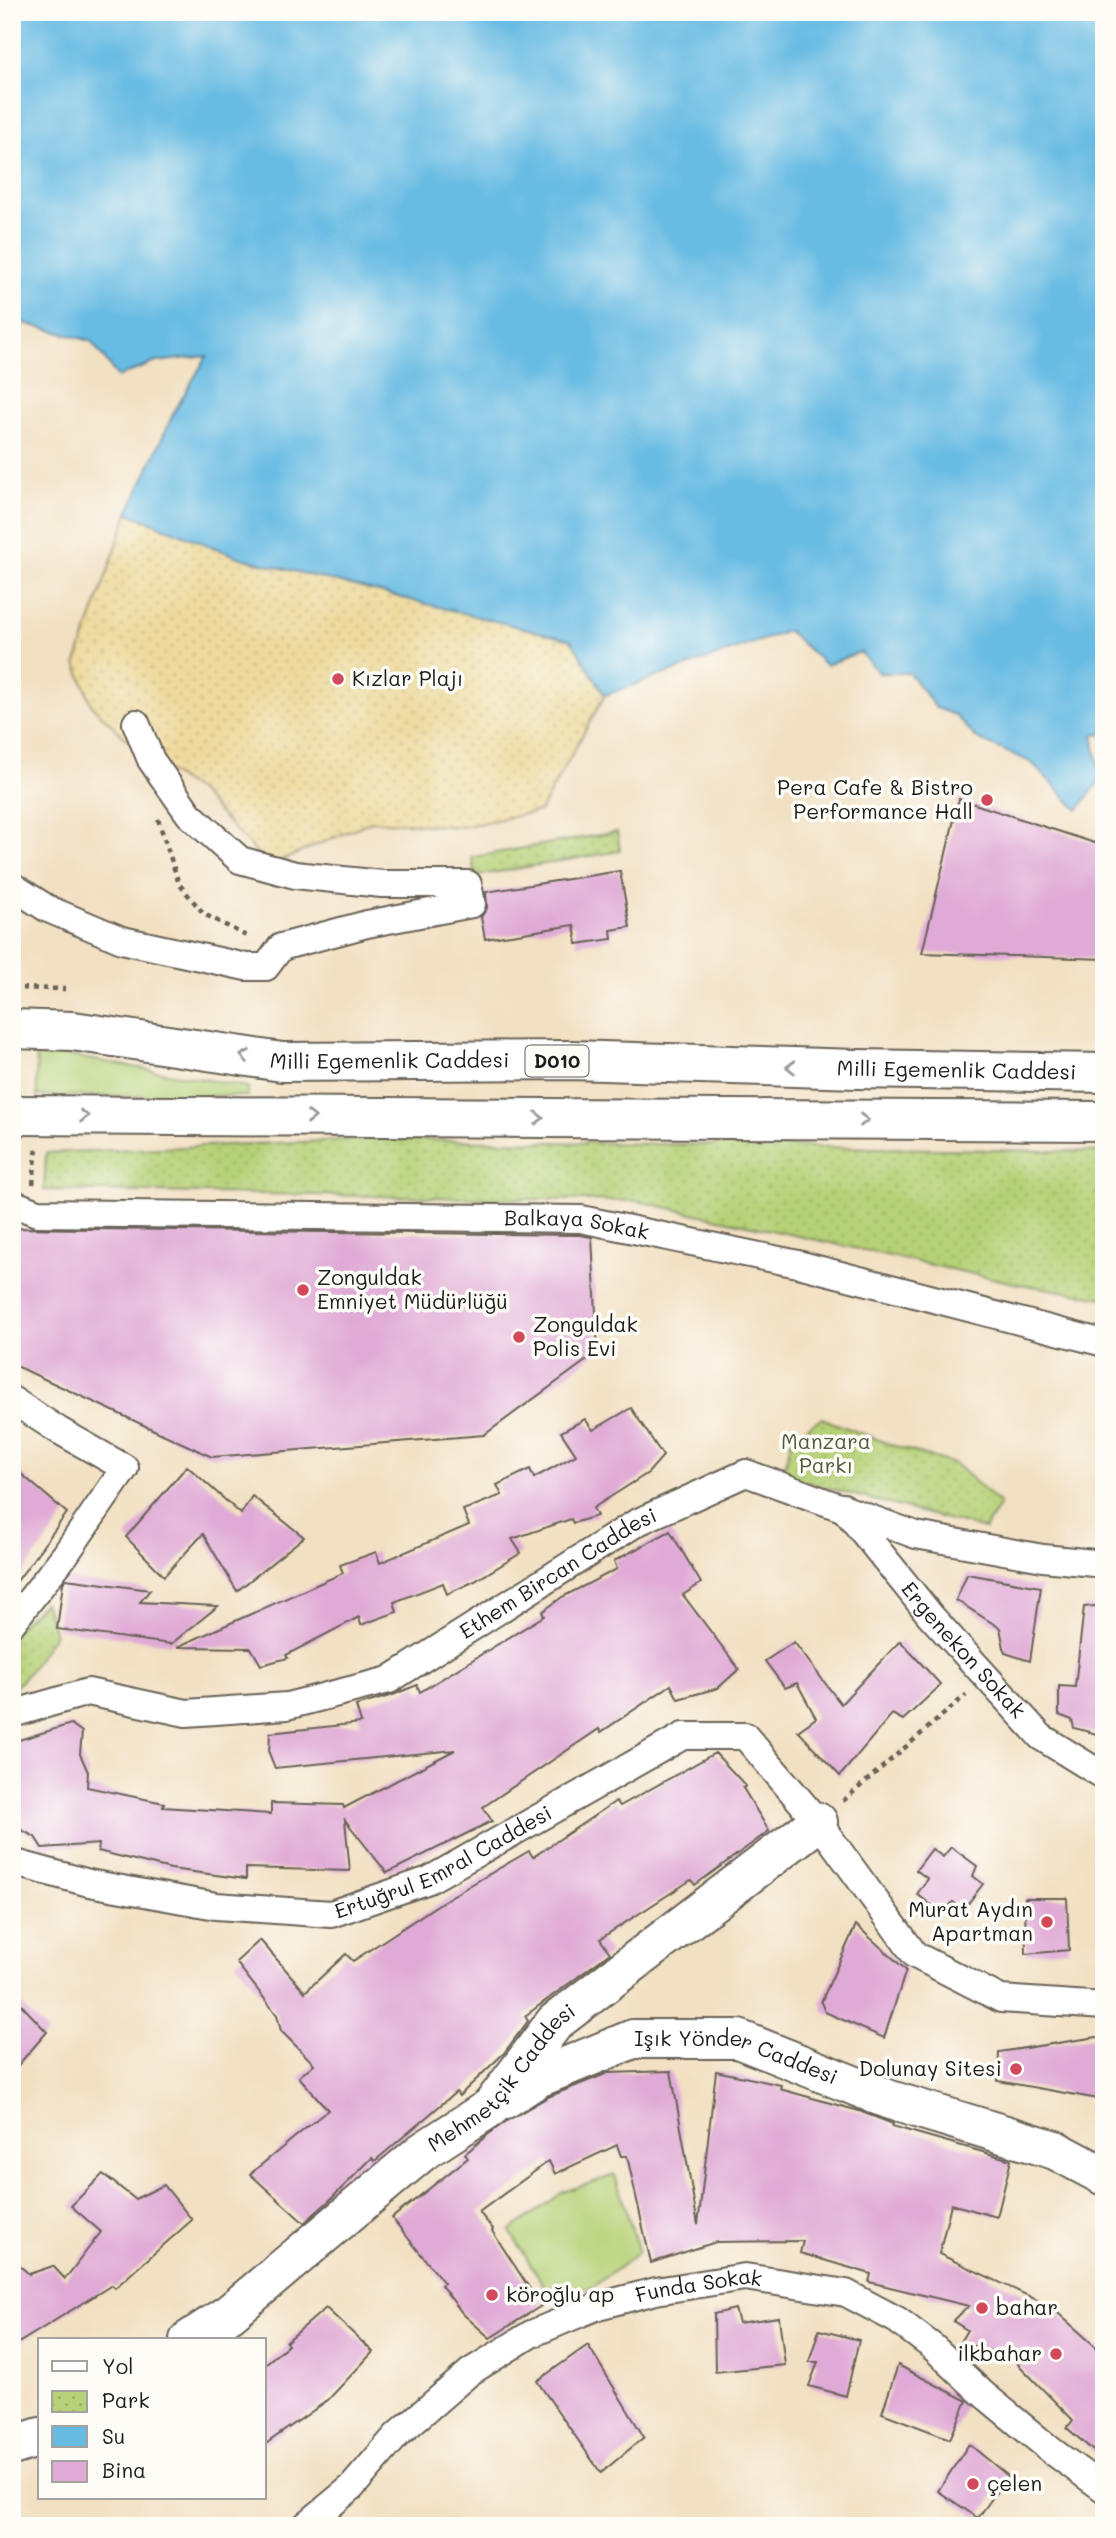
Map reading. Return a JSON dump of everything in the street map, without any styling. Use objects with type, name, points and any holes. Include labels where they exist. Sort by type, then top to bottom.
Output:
[{"type":"main road","name":"Milli Egemenlik Caddesi","points":[[12,1029],[73,1031],[282,1062],[571,1060],[1104,1073]]},
{"type":"main road","points":[[25,1126],[1104,1121]]},
{"type":"main road","name":"Mehmetçik Caddesi","points":[[192,2338],[230,2313],[422,2152],[492,2107],[555,2022],[818,1822]]},
{"type":"main road","name":"Işık Yönder Caddesi","points":[[492,2107],[538,2078],[634,2039],[738,2039],[890,2100],[1055,2150],[1104,2176]]},
{"type":"main road","points":[[12,2446],[38,2438]]},
{"type":"street","points":[[12,886],[48,909],[135,943],[246,967],[266,967],[281,947],[367,924],[472,904],[468,884],[382,884],[295,875],[240,860],[189,814],[150,760],[136,723]]},
{"type":"street","points":[[12,1017],[73,1031]]},
{"type":"street","name":"Balkaya Sokak","points":[[27,1204],[581,1219],[798,1265],[1104,1343]]},
{"type":"street","points":[[12,1400],[125,1468],[65,1555],[12,1623]]},
{"type":"street","name":"Ethem Bircan Caddesi","points":[[12,1714],[88,1692],[186,1713],[287,1706],[389,1680],[636,1523],[746,1473],[916,1535],[1043,1558],[1104,1564]]},
{"type":"street","name":"Ergenekon Sokak","points":[[842,1506],[930,1615],[1041,1737],[1104,1776]]},
{"type":"street","name":"Ertuğrul Emral Caddesi","points":[[12,1862],[89,1883],[216,1906],[331,1914],[429,1880],[683,1736],[745,1735],[818,1822]]},
{"type":"street","points":[[818,1822],[915,1955],[1001,1999],[1104,2006]]},
{"type":"street","name":"Funda Sokak","points":[[305,2526],[352,2487],[397,2435],[470,2372],[531,2334],[598,2306],[656,2291],[745,2277],[846,2293],[897,2319],[1052,2451],[1104,2488]]},
{"type":"path","points":[[155,811],[179,884],[204,914],[250,938],[281,947]]},
{"type":"path","points":[[12,988],[65,989]]},
{"type":"path","points":[[25,1126],[27,1204]]},
{"type":"path","points":[[818,1822],[986,1678]]},
{"type":"green space","points":[[617,832],[620,851],[475,876],[472,857]]},
{"type":"green space","points":[[36,1050],[248,1087],[248,1096],[37,1096]]},
{"type":"green space","points":[[369,1139],[1104,1152],[1104,1298],[1019,1284],[637,1201],[44,1190],[46,1153]]},
{"type":"green space","name":"Manzara Parkı","points":[[821,1418],[897,1447],[955,1464],[1000,1504],[985,1529],[782,1476],[792,1438]]},
{"type":"green space","points":[[44,1602],[55,1633],[32,1668],[12,1691],[12,1634]]},
{"type":"green space","points":[[615,2175],[639,2252],[594,2286],[552,2299],[510,2231],[563,2192]]},
{"type":"sand","name":"Kızlar Plajı","points":[[128,513],[571,640],[605,695],[540,811],[462,827],[372,821],[269,866],[200,793],[142,754],[92,706],[76,663]]},
{"type":"water","points":[[12,12],[1104,12],[1104,734],[1093,735],[1101,779],[1078,810],[1031,762],[977,739],[955,715],[936,708],[909,673],[879,673],[860,652],[826,665],[788,631],[605,695],[571,640],[241,558],[128,513],[174,412],[207,356],[156,362],[118,377],[91,341],[24,323],[12,308]]},
{"type":"building","points":[[959,799],[1104,846],[1104,959],[922,953]]},
{"type":"building","points":[[620,871],[630,927],[611,930],[612,939],[577,944],[574,925],[485,939],[481,917],[487,908],[486,892]]},
{"type":"building","name":"Zonguldak Emniyet Müdürlüğü","points":[[12,1228],[592,1237],[598,1352],[484,1435],[212,1457],[12,1364]]},
{"type":"building","points":[[631,1408],[663,1456],[648,1473],[593,1508],[597,1516],[573,1523],[571,1519],[512,1539],[521,1553],[475,1581],[447,1594],[443,1583],[394,1602],[397,1612],[361,1625],[359,1617],[286,1655],[288,1658],[261,1665],[251,1648],[177,1647],[343,1573],[340,1565],[376,1552],[380,1563],[469,1525],[463,1510],[502,1495],[497,1485],[530,1469],[534,1478],[576,1455],[561,1432],[585,1419],[593,1430]]},
{"type":"building","points":[[12,1466],[67,1513],[12,1588]]},
{"type":"building","points":[[187,1466],[241,1514],[252,1496],[304,1537],[237,1591],[203,1534],[164,1576],[126,1537]]},
{"type":"building","points":[[670,1531],[701,1583],[683,1595],[739,1669],[718,1688],[678,1699],[671,1685],[601,1732],[599,1729],[483,1807],[492,1821],[387,1873],[345,1820],[350,1871],[246,1868],[246,1879],[171,1869],[98,1851],[99,1844],[42,1848],[35,1837],[12,1825],[12,1742],[71,1724],[82,1732],[80,1754],[88,1772],[87,1787],[164,1803],[163,1807],[271,1814],[271,1803],[343,1805],[344,1808],[455,1750],[275,1768],[269,1753],[270,1733],[361,1723],[356,1706],[417,1685],[420,1692],[544,1616],[542,1612],[562,1597],[617,1569],[614,1561]]},
{"type":"building","points":[[967,1574],[1041,1587],[1030,1661],[1005,1653],[1000,1628],[956,1600]]},
{"type":"building","points":[[66,1579],[150,1590],[140,1602],[218,1606],[171,1644],[57,1629],[63,1583]]},
{"type":"building","points":[[1104,1605],[1104,1736],[1074,1728],[1072,1720],[1059,1715],[1059,1686],[1075,1687],[1084,1607]]},
{"type":"building","points":[[900,1641],[941,1685],[903,1720],[892,1714],[840,1776],[798,1731],[816,1718],[797,1683],[785,1688],[765,1661],[794,1642],[841,1704]]},
{"type":"building","points":[[715,1753],[746,1786],[743,1788],[769,1831],[695,1885],[691,1880],[600,1939],[610,1953],[525,2016],[528,2021],[504,2053],[459,2096],[456,2092],[375,2161],[372,2158],[304,2223],[250,2174],[328,2110],[299,2077],[314,2064],[281,2031],[277,2015],[236,1962],[260,1940],[305,1992],[346,1954],[353,1961],[445,1900],[529,1851],[533,1857],[616,1801],[620,1806]]},
{"type":"building","points":[[951,1847],[977,1866],[973,1876],[983,1884],[963,1910],[953,1902],[943,1914],[917,1894],[928,1879],[916,1870],[932,1849],[943,1857]]},
{"type":"building","name":"Murat Aydın Apartman","points":[[1025,1898],[1067,1898],[1069,1950],[1026,1954]]},
{"type":"building","points":[[856,1925],[906,1970],[884,2038],[825,2012],[821,2002]]},
{"type":"building","points":[[12,1995],[47,2032],[12,2072]]},
{"type":"building","points":[[1104,2036],[1104,2100],[998,2081],[999,2052]]},
{"type":"building","points":[[671,2071],[698,2225],[716,2071],[781,2085],[780,2089],[859,2111],[893,2124],[892,2126],[1011,2160],[997,2217],[951,2204],[939,2254],[1050,2306],[1104,2354],[1104,2460],[1067,2428],[1073,2420],[1011,2357],[960,2342],[967,2330],[953,2321],[969,2306],[869,2282],[871,2274],[800,2253],[803,2241],[716,2242],[651,2263],[627,2156],[621,2156],[617,2145],[555,2174],[549,2161],[479,2212],[493,2229],[541,2306],[490,2338],[463,2314],[441,2285],[444,2283],[392,2218],[468,2158],[465,2154],[486,2136],[548,2097],[608,2073]]},
{"type":"building","points":[[103,2174],[135,2199],[164,2185],[192,2220],[115,2288],[112,2285],[12,2347],[12,2259],[29,2274],[53,2266],[65,2279],[101,2232],[71,2206]]},
{"type":"building","points":[[326,2308],[373,2352],[328,2400],[266,2444],[266,2363],[288,2345],[286,2342]]},
{"type":"building","points":[[735,2309],[739,2323],[779,2317],[785,2365],[715,2372],[714,2314]]},
{"type":"building","points":[[819,2330],[859,2340],[846,2396],[809,2386],[818,2362],[809,2362]]},
{"type":"building","points":[[588,2345],[644,2437],[601,2473],[537,2381]]},
{"type":"building","points":[[898,2365],[967,2401],[950,2439],[882,2413]]},
{"type":"building","name":"çelen","points":[[969,2444],[1008,2476],[978,2518],[938,2491]]},
{"type":"place","name":"Kızlar Plajı","points":[[338,679]]},
{"type":"place","name":"Pera Cafe & Bistro Performance Hall","points":[[987,800]]},
{"type":"place","name":"Zonguldak Emniyet Müdürlüğü","points":[[303,1290]]},
{"type":"place","name":"Zonguldak Polis Evi","points":[[519,1337]]},
{"type":"place","name":"Murat Aydın Apartman","points":[[1047,1922]]},
{"type":"place","name":"Dolunay Sitesi","points":[[1016,2069]]},
{"type":"place","name":"köroğlu ap","points":[[492,2295]]},
{"type":"place","name":"bahar","points":[[982,2308]]},
{"type":"place","name":"ilkbahar","points":[[1056,2354]]},
{"type":"place","name":"çelen","points":[[973,2484]]}]
